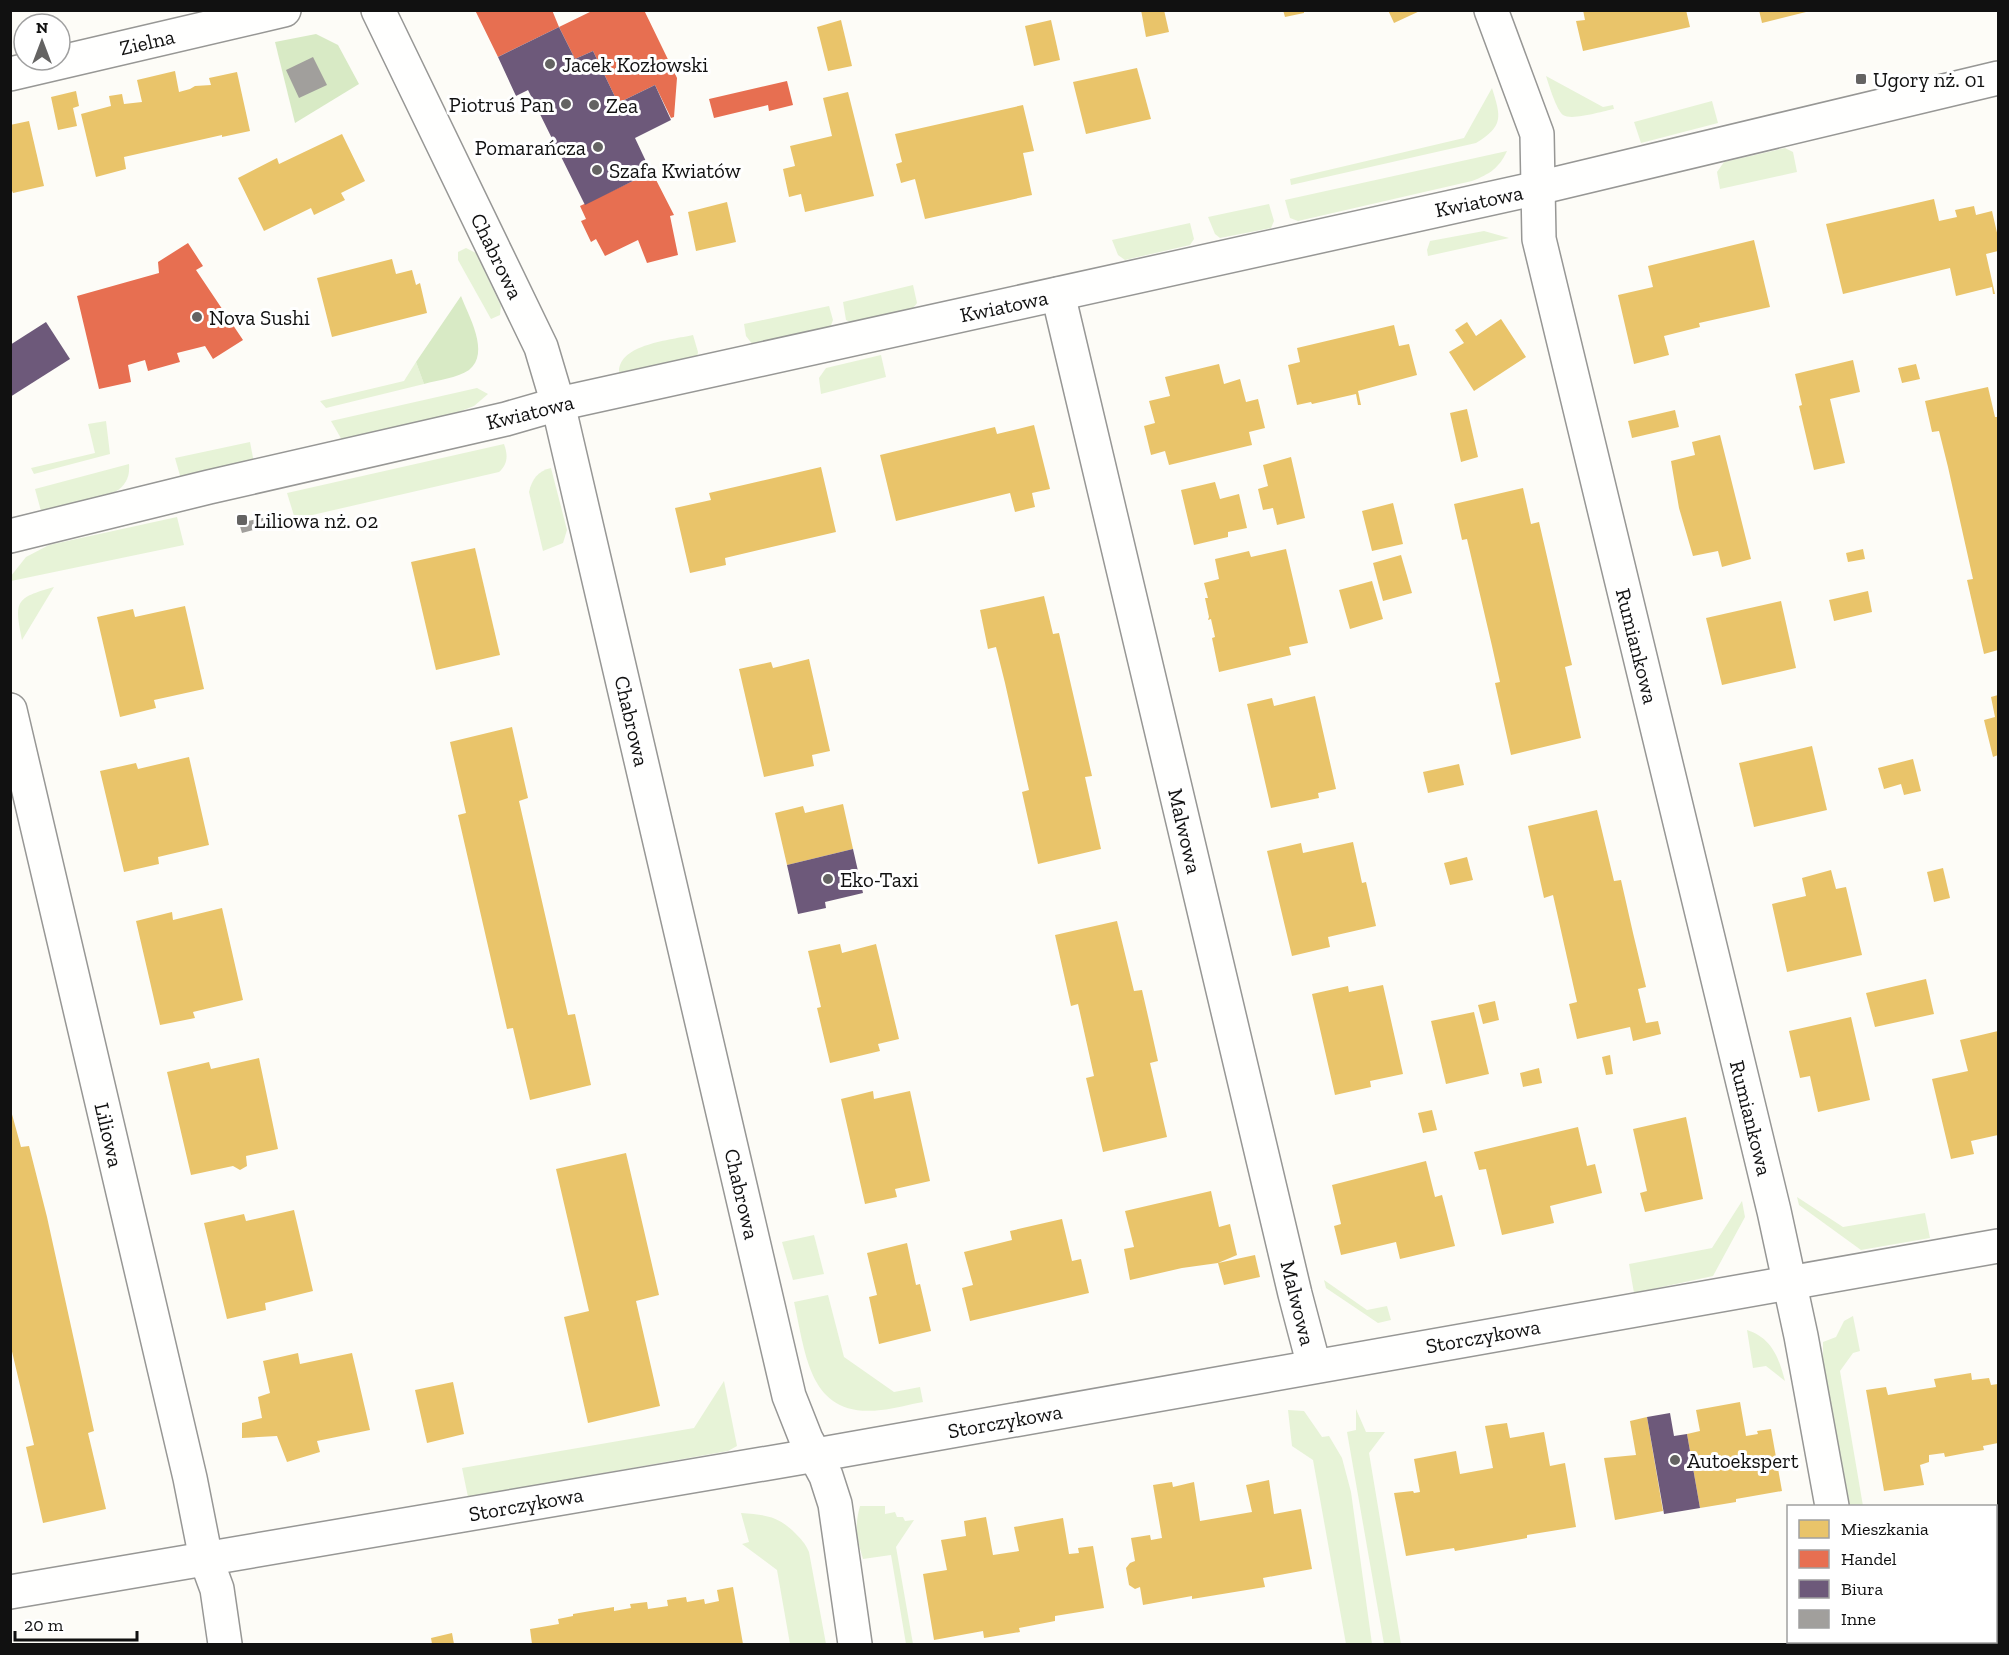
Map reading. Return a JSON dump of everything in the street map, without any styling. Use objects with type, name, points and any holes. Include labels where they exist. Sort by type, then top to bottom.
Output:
[{"type":"street","name":"Zielna","points":[[10,74],[284,10]]},
{"type":"street","name":"Chabrowa","points":[[378,10],[541,347],[558,404],[789,1396],[806,1439],[826,1476],[835,1504],[855,1644]]},
{"type":"street","name":"Rumiankowa","points":[[1491,10],[1537,134],[1539,239],[1771,1200],[1801,1336],[1832,1505]]},
{"type":"street","name":"Kwiatowa","points":[[10,536],[209,487],[506,419],[558,404],[1538,188],[1998,78]]},
{"type":"street","name":"Malwowa","points":[[1058,294],[1314,1366]]},
{"type":"street","name":"Liliowa","points":[[10,710],[190,1478],[206,1559],[217,1589],[225,1644]]},
{"type":"street","name":"Storczykowa","points":[[10,1592],[816,1455],[1998,1246]]},
{"type":"green space","points":[[316,34],[338,45],[359,84],[295,123],[275,42]]},
{"type":"green space","points":[[1546,76],[1603,107],[1613,105],[1614,109],[1567,117],[1560,112]]},
{"type":"green space","points":[[1492,88],[1498,120],[1492,131],[1476,143],[1291,185],[1290,179],[1464,138]]},
{"type":"green space","points":[[1712,101],[1718,123],[1641,143],[1634,122]]},
{"type":"green space","points":[[1785,148],[1793,152],[1797,172],[1720,189],[1717,172],[1724,162]]},
{"type":"green space","points":[[1507,151],[1493,170],[1472,181],[1298,221],[1290,218],[1285,200]]},
{"type":"green space","points":[[1269,204],[1274,221],[1271,228],[1220,238],[1215,234],[1208,217]]},
{"type":"green space","points":[[1190,223],[1194,239],[1190,245],[1125,260],[1118,255],[1112,240]]},
{"type":"green space","points":[[1484,231],[1509,238],[1428,256],[1430,241]]},
{"type":"green space","points":[[466,248],[476,253],[501,306],[500,315],[491,319],[458,260],[458,252]]},
{"type":"green space","points":[[913,285],[917,303],[911,311],[853,323],[846,320],[843,302]]},
{"type":"green space","points":[[461,296],[476,334],[478,354],[475,363],[469,370],[459,375],[424,384],[416,362]]},
{"type":"green space","points":[[829,306],[833,320],[830,328],[753,345],[746,336],[744,324]]},
{"type":"green space","points":[[693,335],[698,352],[697,358],[635,372],[619,372],[621,363],[627,355],[637,349]]},
{"type":"green space","points":[[881,355],[886,377],[821,394],[819,378],[826,368]]},
{"type":"green space","points":[[416,362],[424,384],[326,408],[320,401],[404,381]]},
{"type":"green space","points":[[477,388],[488,394],[474,406],[456,413],[342,440],[331,421]]},
{"type":"green space","points":[[106,421],[110,454],[34,474],[31,468],[95,453],[88,424]]},
{"type":"green space","points":[[250,442],[254,463],[181,479],[175,458]]},
{"type":"green space","points":[[504,444],[506,459],[499,472],[295,519],[287,493]]},
{"type":"green space","points":[[129,464],[126,480],[115,492],[41,511],[35,489]]},
{"type":"green space","points":[[551,468],[567,530],[563,543],[543,551],[529,492],[536,476]]},
{"type":"green space","points":[[177,517],[184,545],[11,581],[11,576],[26,557],[49,545]]},
{"type":"green space","points":[[54,587],[22,640],[18,617],[20,603],[31,594]]},
{"type":"green space","points":[[1797,1197],[1843,1227],[1925,1213],[1930,1238],[1861,1250],[1799,1205]]},
{"type":"green space","points":[[1742,1201],[1745,1217],[1713,1276],[1634,1293],[1629,1264],[1712,1248]]},
{"type":"green space","points":[[814,1235],[824,1274],[793,1280],[782,1242]]},
{"type":"green space","points":[[1324,1280],[1367,1310],[1387,1306],[1391,1320],[1378,1323],[1326,1288]]},
{"type":"green space","points":[[828,1295],[844,1357],[894,1392],[920,1387],[923,1402],[886,1409],[857,1410],[839,1404],[825,1394],[808,1362],[794,1302]]},
{"type":"green space","points":[[1853,1316],[1860,1351],[1853,1353],[1840,1371],[1863,1505],[1850,1505],[1823,1361],[1823,1342],[1836,1337],[1844,1321]]},
{"type":"green space","points":[[1747,1330],[1763,1338],[1773,1350],[1785,1381],[1766,1366],[1753,1368]]},
{"type":"green space","points":[[724,1381],[737,1446],[728,1451],[468,1497],[462,1468],[694,1428]]},
{"type":"green space","points":[[1356,1409],[1366,1432],[1385,1432],[1369,1453],[1401,1644],[1384,1644],[1347,1432],[1356,1430]]},
{"type":"green space","points":[[1288,1410],[1304,1411],[1322,1437],[1329,1436],[1342,1458],[1351,1492],[1372,1644],[1346,1644],[1313,1460],[1292,1446]]},
{"type":"green space","points":[[860,1506],[885,1506],[885,1514],[895,1512],[897,1517],[903,1517],[905,1521],[914,1520],[896,1547],[913,1644],[906,1644],[891,1555],[863,1559],[857,1533]]},
{"type":"green space","points":[[741,1513],[764,1515],[776,1519],[788,1527],[804,1544],[809,1552],[826,1644],[790,1644],[777,1570],[742,1544],[749,1542]]},
{"type":"building: Mieszkania","points":[[1141,10],[1164,10],[1169,32],[1146,37]]},
{"type":"building: Mieszkania","points":[[1283,10],[1304,10],[1304,13],[1285,17]]},
{"type":"building: Mieszkania","points":[[1388,10],[1422,10],[1394,23]]},
{"type":"building: Mieszkania","points":[[1583,10],[1686,10],[1690,27],[1583,51],[1576,21],[1585,20]]},
{"type":"building: Mieszkania","points":[[1759,10],[1810,10],[1810,11],[1762,23]]},
{"type":"building: Mieszkania","points":[[841,20],[852,66],[828,71],[817,27]]},
{"type":"building: Mieszkania","points":[[1051,20],[1060,60],[1034,66],[1025,26]]},
{"type":"building: Mieszkania","points":[[1137,68],[1151,119],[1086,134],[1073,82]]},
{"type":"building: Mieszkania","points":[[175,71],[179,92],[195,86],[211,85],[209,78],[237,72],[250,131],[124,157],[126,169],[96,177],[81,114],[111,106],[109,96],[122,94],[124,104],[142,102],[137,80]]},
{"type":"building: Mieszkania","points":[[76,91],[79,106],[73,108],[77,126],[58,130],[51,97]]},
{"type":"building: Mieszkania","points":[[848,92],[874,196],[805,212],[801,194],[789,197],[783,169],[795,166],[790,146],[832,136],[823,98]]},
{"type":"building: Mieszkania","points":[[1023,105],[1034,151],[1023,153],[1032,195],[925,219],[915,179],[901,183],[896,164],[902,162],[895,134]]},
{"type":"building: Mieszkania","points":[[29,121],[44,186],[13,193],[10,186],[10,125]]},
{"type":"building: Mieszkania","points":[[342,134],[365,181],[341,193],[345,200],[314,215],[311,208],[264,231],[238,178],[277,158],[279,164]]},
{"type":"building: Mieszkania","points":[[1934,199],[1939,221],[1957,217],[1955,210],[1974,206],[1976,215],[1992,211],[1998,237],[1998,251],[1986,254],[1995,294],[1993,294],[1992,287],[1956,296],[1950,268],[1843,294],[1826,224]]},
{"type":"building: Mieszkania","points":[[727,202],[736,242],[696,251],[688,212]]},
{"type":"building: Mieszkania","points":[[1754,240],[1770,307],[1699,323],[1700,327],[1664,336],[1669,355],[1634,364],[1618,295],[1653,287],[1648,266]]},
{"type":"building: Mieszkania","points":[[392,259],[396,274],[412,270],[416,285],[420,283],[427,313],[332,337],[317,278]]},
{"type":"building: Mieszkania","points":[[1501,319],[1526,357],[1474,391],[1449,352],[1464,343],[1455,330],[1467,322],[1476,336]]},
{"type":"building: Mieszkania","points":[[1394,325],[1399,346],[1409,344],[1417,375],[1358,391],[1361,405],[1358,405],[1356,394],[1297,405],[1288,365],[1300,362],[1297,348]]},
{"type":"building: Mieszkania","points":[[1853,360],[1860,392],[1830,399],[1845,463],[1814,470],[1799,406],[1802,405],[1795,374]]},
{"type":"building: Mieszkania","points":[[1219,364],[1224,384],[1240,379],[1246,402],[1258,399],[1265,428],[1249,432],[1252,445],[1169,465],[1165,451],[1151,455],[1144,426],[1155,423],[1149,401],[1170,396],[1165,377]]},
{"type":"building: Mieszkania","points":[[1916,364],[1920,379],[1902,383],[1898,368]]},
{"type":"building: Mieszkania","points":[[1988,387],[1995,417],[1998,417],[1998,650],[1984,654],[1967,580],[1973,579],[1948,467],[1939,431],[1932,432],[1925,401]]},
{"type":"building: Mieszkania","points":[[1467,409],[1478,457],[1461,462],[1450,413]]},
{"type":"building: Mieszkania","points":[[1675,410],[1679,427],[1632,438],[1628,421]]},
{"type":"building: Mieszkania","points":[[1034,425],[1050,489],[1032,493],[1035,507],[1015,512],[1010,493],[896,521],[880,455],[995,427],[997,434]]},
{"type":"building: Mieszkania","points":[[1720,435],[1751,559],[1722,567],[1718,551],[1693,556],[1679,508],[1671,461],[1695,455],[1692,442]]},
{"type":"building: Mieszkania","points":[[1291,457],[1305,518],[1277,525],[1273,508],[1263,510],[1258,489],[1268,486],[1263,465]]},
{"type":"building: Mieszkania","points":[[821,467],[836,532],[725,558],[726,565],[690,573],[675,508],[711,500],[709,493]]},
{"type":"building: Mieszkania","points":[[1215,482],[1220,499],[1239,494],[1247,528],[1228,532],[1228,537],[1194,545],[1181,490]]},
{"type":"building: Mieszkania","points":[[1523,488],[1531,524],[1539,522],[1572,665],[1565,667],[1581,738],[1511,755],[1495,683],[1500,682],[1492,646],[1467,539],[1462,540],[1454,504]]},
{"type":"building: Mieszkania","points":[[1393,503],[1403,544],[1372,551],[1362,511]]},
{"type":"building: Mieszkania","points":[[475,548],[500,655],[436,670],[411,562]]},
{"type":"building: Mieszkania","points":[[1286,549],[1308,643],[1289,647],[1291,655],[1219,672],[1212,638],[1215,637],[1211,619],[1208,620],[1205,598],[1208,598],[1204,583],[1219,579],[1215,559],[1249,551],[1251,557]]},
{"type":"building: Mieszkania","points":[[1863,549],[1865,559],[1848,562],[1846,553]]},
{"type":"building: Mieszkania","points":[[1401,555],[1412,593],[1383,601],[1373,563]]},
{"type":"building: Mieszkania","points":[[1372,581],[1383,619],[1350,629],[1339,590]]},
{"type":"building: Mieszkania","points":[[1868,591],[1872,612],[1834,621],[1829,600]]},
{"type":"building: Mieszkania","points":[[1044,596],[1053,634],[1059,633],[1092,776],[1085,777],[1101,849],[1038,864],[1022,792],[1029,790],[1005,683],[996,647],[988,649],[980,610]]},
{"type":"building: Mieszkania","points":[[1781,601],[1796,668],[1722,685],[1706,618]]},
{"type":"building: Mieszkania","points":[[185,606],[204,689],[154,700],[156,708],[120,717],[97,617],[133,609],[135,617]]},
{"type":"building: Mieszkania","points":[[809,659],[830,751],[812,755],[814,766],[764,777],[739,669],[771,662],[773,668]]},
{"type":"building: Mieszkania","points":[[1998,695],[1998,755],[1993,757],[1984,720],[1995,717],[1991,697]]},
{"type":"building: Mieszkania","points":[[1315,696],[1336,789],[1318,793],[1319,798],[1271,808],[1247,704],[1272,698],[1274,706]]},
{"type":"building: Mieszkania","points":[[512,727],[528,798],[519,801],[568,1015],[575,1014],[591,1085],[530,1100],[513,1028],[507,1029],[458,815],[466,813],[450,742]]},
{"type":"building: Mieszkania","points":[[1812,746],[1827,810],[1754,827],[1739,763]]},
{"type":"building: Mieszkania","points":[[189,757],[209,845],[158,857],[159,864],[124,872],[100,771],[136,763],[138,769]]},
{"type":"building: Mieszkania","points":[[1913,759],[1921,791],[1904,795],[1901,784],[1884,789],[1878,768]]},
{"type":"building: Mieszkania","points":[[1459,764],[1464,785],[1428,793],[1423,772]]},
{"type":"building: Mieszkania","points":[[843,804],[853,849],[787,865],[775,813],[803,806],[805,813]]},
{"type":"building: Mieszkania","points":[[1597,810],[1614,881],[1621,880],[1646,987],[1638,989],[1646,1023],[1658,1021],[1661,1034],[1633,1041],[1630,1027],[1577,1039],[1569,1004],[1577,1002],[1553,895],[1544,898],[1528,826]]},
{"type":"building: Mieszkania","points":[[1353,842],[1362,883],[1366,882],[1376,926],[1328,937],[1330,947],[1292,956],[1267,851],[1301,843],[1303,853]]},
{"type":"building: Mieszkania","points":[[1467,857],[1473,880],[1450,885],[1444,863]]},
{"type":"building: Mieszkania","points":[[1943,868],[1950,898],[1934,902],[1927,872]]},
{"type":"building: Mieszkania","points":[[1831,870],[1836,889],[1846,887],[1862,955],[1787,972],[1772,904],[1806,896],[1802,878]]},
{"type":"building: Mieszkania","points":[[222,908],[243,1000],[193,1012],[195,1018],[160,1025],[136,921],[172,912],[173,920]]},
{"type":"building: Mieszkania","points":[[1117,921],[1134,991],[1142,990],[1158,1061],[1150,1063],[1167,1137],[1103,1152],[1086,1078],[1094,1076],[1078,1004],[1071,1006],[1055,935]]},
{"type":"building: Mieszkania","points":[[840,944],[842,953],[876,944],[899,1039],[878,1044],[880,1051],[830,1063],[817,1008],[821,1007],[808,951]]},
{"type":"building: Mieszkania","points":[[1926,979],[1934,1014],[1875,1027],[1866,993]]},
{"type":"building: Mieszkania","points":[[1383,985],[1403,1074],[1370,1081],[1371,1087],[1335,1095],[1312,994],[1348,986],[1349,992]]},
{"type":"building: Mieszkania","points":[[1495,1001],[1499,1020],[1483,1024],[1478,1005]]},
{"type":"building: Mieszkania","points":[[1474,1012],[1489,1074],[1446,1084],[1431,1021]]},
{"type":"building: Mieszkania","points":[[1851,1017],[1870,1100],[1818,1112],[1810,1076],[1800,1078],[1789,1031]]},
{"type":"building: Mieszkania","points":[[1998,1031],[1998,1135],[1971,1141],[1974,1154],[1951,1159],[1932,1079],[1968,1071],[1960,1040]]},
{"type":"building: Mieszkania","points":[[1610,1055],[1613,1074],[1606,1075],[1602,1057]]},
{"type":"building: Mieszkania","points":[[259,1058],[278,1149],[246,1156],[247,1166],[240,1170],[233,1166],[191,1175],[167,1072],[209,1062],[211,1069]]},
{"type":"building: Mieszkania","points":[[1539,1068],[1542,1083],[1523,1087],[1520,1073]]},
{"type":"building: Mieszkania","points":[[873,1091],[874,1099],[910,1091],[930,1181],[895,1189],[897,1197],[865,1204],[841,1099]]},
{"type":"building: Mieszkania","points":[[10,1107],[21,1147],[29,1146],[47,1217],[94,1431],[88,1433],[106,1509],[43,1523],[26,1447],[34,1445],[10,1343]]},
{"type":"building: Mieszkania","points":[[1432,1110],[1437,1130],[1423,1133],[1418,1113]]},
{"type":"building: Mieszkania","points":[[1686,1117],[1703,1199],[1645,1212],[1640,1193],[1647,1191],[1633,1129]]},
{"type":"building: Mieszkania","points":[[1578,1127],[1587,1166],[1595,1164],[1602,1193],[1550,1206],[1554,1223],[1502,1235],[1486,1169],[1479,1170],[1474,1152]]},
{"type":"building: Mieszkania","points":[[626,1153],[659,1295],[636,1301],[660,1406],[588,1423],[564,1317],[589,1311],[556,1169]]},
{"type":"building: Mieszkania","points":[[1426,1161],[1435,1197],[1442,1195],[1455,1246],[1400,1259],[1396,1242],[1341,1255],[1334,1226],[1341,1224],[1332,1185]]},
{"type":"building: Mieszkania","points":[[1211,1191],[1219,1227],[1230,1224],[1237,1255],[1218,1263],[1182,1268],[1130,1280],[1124,1249],[1134,1247],[1125,1211]]},
{"type":"building: Mieszkania","points":[[294,1210],[313,1291],[265,1303],[266,1310],[227,1319],[204,1223],[244,1214],[246,1221]]},
{"type":"building: Mieszkania","points":[[1062,1219],[1072,1261],[1081,1259],[1089,1293],[970,1321],[962,1288],[973,1285],[964,1252],[1012,1240],[1010,1231]]},
{"type":"building: Mieszkania","points":[[907,1243],[916,1285],[920,1284],[931,1331],[879,1344],[869,1297],[877,1295],[867,1253]]},
{"type":"building: Mieszkania","points":[[1255,1255],[1260,1277],[1224,1285],[1218,1263]]},
{"type":"building: Mieszkania","points":[[298,1353],[300,1364],[352,1353],[370,1430],[317,1441],[320,1452],[287,1462],[277,1436],[242,1438],[242,1423],[262,1418],[258,1397],[270,1393],[263,1361]]},
{"type":"building: Mieszkania","points":[[1971,1373],[1972,1380],[1989,1378],[1991,1385],[1998,1384],[1998,1443],[1983,1446],[1984,1450],[1945,1457],[1944,1453],[1929,1455],[1929,1462],[1920,1465],[1924,1485],[1884,1491],[1866,1390],[1886,1387],[1888,1395],[1936,1387],[1934,1379]]},
{"type":"building: Mieszkania","points":[[453,1382],[464,1434],[427,1443],[415,1390]]},
{"type":"building: Mieszkania","points":[[1740,1402],[1746,1436],[1758,1434],[1757,1431],[1771,1429],[1782,1491],[1700,1508],[1687,1434],[1700,1431],[1696,1410]]},
{"type":"building: Mieszkania","points":[[1647,1417],[1663,1511],[1615,1520],[1604,1458],[1636,1455],[1630,1421]]},
{"type":"building: Mieszkania","points":[[1507,1423],[1510,1438],[1544,1432],[1550,1466],[1565,1463],[1576,1527],[1455,1551],[1454,1548],[1406,1556],[1394,1493],[1420,1492],[1414,1459],[1456,1451],[1460,1474],[1493,1468],[1485,1426]]},
{"type":"building: Mieszkania","points":[[1269,1480],[1274,1514],[1301,1509],[1312,1569],[1263,1578],[1265,1587],[1143,1605],[1140,1587],[1135,1589],[1129,1585],[1126,1568],[1135,1561],[1131,1538],[1150,1535],[1151,1540],[1162,1538],[1153,1485],[1172,1482],[1173,1487],[1194,1482],[1200,1521],[1252,1512],[1246,1485]]},
{"type":"building: Mieszkania","points":[[986,1517],[993,1555],[1019,1551],[1014,1527],[1063,1518],[1069,1554],[1079,1553],[1078,1548],[1093,1546],[1104,1608],[1055,1616],[1055,1621],[1019,1628],[1020,1632],[984,1638],[983,1631],[934,1640],[923,1574],[947,1570],[941,1540],[966,1536],[964,1521]]},
{"type":"building: Mieszkania","points":[[733,1587],[743,1644],[532,1644],[530,1629],[559,1624],[558,1619],[573,1616],[573,1614],[614,1607],[614,1611],[631,1608],[630,1604],[647,1602],[648,1609],[668,1606],[667,1600],[686,1597],[687,1602],[704,1599],[705,1604],[719,1601],[717,1590]]},
{"type":"building: Mieszkania","points":[[452,1633],[454,1644],[432,1644],[431,1638]]},
{"type":"building: Handel","points":[[475,10],[552,10],[559,27],[498,57]]},
{"type":"building: Handel","points":[[594,10],[644,10],[677,78],[674,117],[671,118],[655,85],[618,103],[593,51],[575,59],[559,27]]},
{"type":"building: Handel","points":[[787,81],[793,105],[769,111],[768,105],[714,118],[709,99]]},
{"type":"building: Handel","points":[[652,172],[674,215],[670,216],[678,255],[647,263],[638,240],[605,256],[596,239],[591,242],[581,221],[586,219],[580,206]]},
{"type":"building: Handel","points":[[188,243],[203,266],[196,270],[243,340],[213,359],[205,346],[177,353],[180,362],[148,371],[145,360],[128,365],[131,382],[99,389],[77,296],[159,273],[158,262]]},
{"type":"building: Biura","points":[[559,27],[575,59],[593,51],[618,103],[655,85],[671,120],[635,138],[651,172],[585,205],[528,90],[516,96],[498,57]]},
{"type":"building: Biura","points":[[46,322],[70,359],[10,397],[10,345]]},
{"type":"building: Biura","points":[[853,849],[863,893],[825,902],[826,908],[798,914],[787,865]]},
{"type":"building: Biura","points":[[1670,1413],[1674,1436],[1687,1434],[1700,1508],[1664,1514],[1647,1417]]},
{"type":"building: Inne","points":[[313,57],[327,85],[299,98],[286,70]]},
{"type":"building: Inne","points":[[266,517],[268,526],[242,533],[239,523]]},
{"type":"place","name":"Jacek Kozłowski","points":[[550,64]]},
{"type":"place","name":"Ugory nż. 01","points":[[1861,79]]},
{"type":"place","name":"Piotruś Pan","points":[[566,104]]},
{"type":"place","name":"Zea","points":[[594,105]]},
{"type":"place","name":"Pomarańcza","points":[[598,147]]},
{"type":"place","name":"Szafa Kwiatów","points":[[597,170]]},
{"type":"place","name":"Nova Sushi","points":[[197,317]]},
{"type":"place","name":"Liliowa nż. 02","points":[[242,520]]},
{"type":"place","name":"Eko-Taxi","points":[[828,879]]},
{"type":"place","name":"Autoekspert","points":[[1675,1460]]}]
